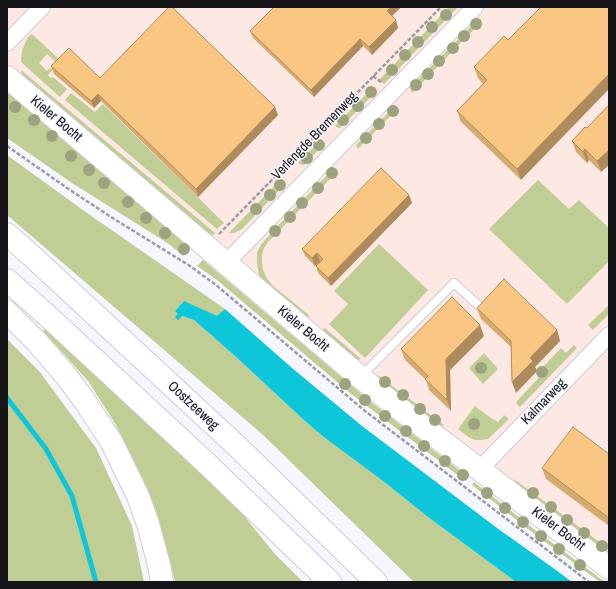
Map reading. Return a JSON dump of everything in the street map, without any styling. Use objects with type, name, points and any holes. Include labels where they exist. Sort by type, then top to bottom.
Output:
[{"type":"main road","name":"Kieler Bocht","points":[[7,77],[360,377],[609,568]]},
{"type":"main road","name":"Oostzeeweg","points":[[7,234],[240,449],[376,582]]},
{"type":"main road","points":[[7,280],[204,460],[330,582]]},
{"type":"main road","points":[[7,312],[36,341],[67,378],[84,400],[111,441],[138,496],[148,524],[162,582]]},
{"type":"street","points":[[7,44],[42,7]]},
{"type":"street","name":"Verlengde Bremenweg","points":[[226,264],[475,7]]},
{"type":"street","name":"Kalmarweg","points":[[480,469],[609,335]]},
{"type":"lane","points":[[360,377],[454,283],[478,305]]},
{"type":"path","name":"Verlengde Bremenweg","points":[[7,146],[111,217],[190,266],[207,246],[441,7]]},
{"type":"shaded area","points":[[7,7],[609,7],[609,572],[7,86]]},
{"type":"green space","points":[[449,7],[458,7],[384,84],[379,80]]},
{"type":"green space","points":[[479,18],[482,21],[412,93],[410,88]]},
{"type":"green space","points":[[32,34],[61,61],[55,67],[53,64],[55,61],[47,54],[39,63],[47,71],[50,68],[53,69],[48,75],[51,78],[53,77],[67,89],[60,97],[21,62],[22,51],[25,43],[28,37]]},
{"type":"green space","points":[[21,70],[215,233],[213,235],[205,232],[25,79]]},
{"type":"green space","points":[[373,87],[377,91],[340,128],[335,126]]},
{"type":"green space","points":[[7,92],[191,247],[183,256],[169,244],[72,183],[7,138]]},
{"type":"green space","points":[[71,93],[95,112],[103,104],[224,223],[217,229],[65,100]]},
{"type":"green space","points":[[398,108],[358,149],[356,145],[392,109]]},
{"type":"green space","points":[[322,139],[324,144],[304,165],[298,163]]},
{"type":"green space","points":[[7,155],[225,309],[217,317],[184,301],[175,311],[182,316],[194,320],[325,438],[516,582],[414,582],[262,434],[7,215]]},
{"type":"green space","points":[[331,171],[336,173],[268,242],[262,255],[263,270],[267,278],[272,285],[309,315],[308,317],[303,317],[265,283],[259,275],[257,252],[271,233]]},
{"type":"green space","points":[[281,179],[284,185],[242,229],[234,233],[229,233]]},
{"type":"green space","points":[[538,180],[569,209],[579,200],[609,228],[609,261],[567,304],[489,229]]},
{"type":"green space","points":[[379,244],[428,290],[365,358],[329,324],[348,304],[334,291]]},
{"type":"green space","points":[[203,260],[371,402],[467,476],[464,480],[350,393],[217,280],[197,266]]},
{"type":"green space","points":[[609,305],[609,314],[593,330],[588,325]]},
{"type":"green space","points":[[45,328],[191,462],[241,511],[275,554],[303,582],[175,582],[156,510],[142,477],[116,425],[88,381],[43,331]]},
{"type":"green space","points":[[325,328],[361,359],[355,359],[324,333],[323,330]]},
{"type":"green space","points":[[7,339],[39,371],[96,448],[132,526],[144,582],[7,582]]},
{"type":"green space","points":[[574,345],[577,348],[520,407],[516,403],[517,401],[546,370],[543,367],[561,348],[566,353]]},
{"type":"green space","points":[[484,353],[498,369],[483,384],[469,368]]},
{"type":"green space","points":[[378,375],[444,425],[442,427],[437,426],[380,380]]},
{"type":"green space","points":[[475,406],[498,422],[504,415],[509,419],[488,439],[475,440],[458,429]]},
{"type":"green space","points":[[514,479],[609,549],[605,551],[518,485]]},
{"type":"green space","points":[[474,482],[605,582],[600,582],[537,536],[472,485]]},
{"type":"water","points":[[184,301],[217,316],[225,309],[292,368],[362,426],[497,528],[572,582],[516,582],[325,438],[194,320],[182,316],[178,320],[175,317],[178,314],[175,311]]},
{"type":"building","points":[[169,7],[172,7],[275,107],[196,189],[98,94],[91,101],[51,66],[69,48],[100,78]]},
{"type":"building","points":[[274,7],[391,7],[387,11],[396,20],[369,47],[360,39],[311,90],[250,31]]},
{"type":"building","points":[[541,7],[609,7],[609,74],[517,169],[457,111],[487,80],[474,67],[504,36],[508,40]]},
{"type":"building","points":[[609,105],[609,150],[597,161],[585,149],[583,152],[572,141]]},
{"type":"building","points":[[381,168],[409,195],[328,278],[316,266],[323,259],[317,253],[312,258],[302,249]]},
{"type":"building","points":[[504,279],[557,330],[530,358],[533,361],[512,382],[511,341],[477,308]]},
{"type":"building","points":[[452,297],[480,325],[446,359],[447,400],[425,379],[428,376],[401,349]]},
{"type":"building","points":[[573,427],[609,454],[609,518],[542,468]]},
{"type":"waterway","points":[[7,398],[46,449],[72,496],[96,582]]}]
